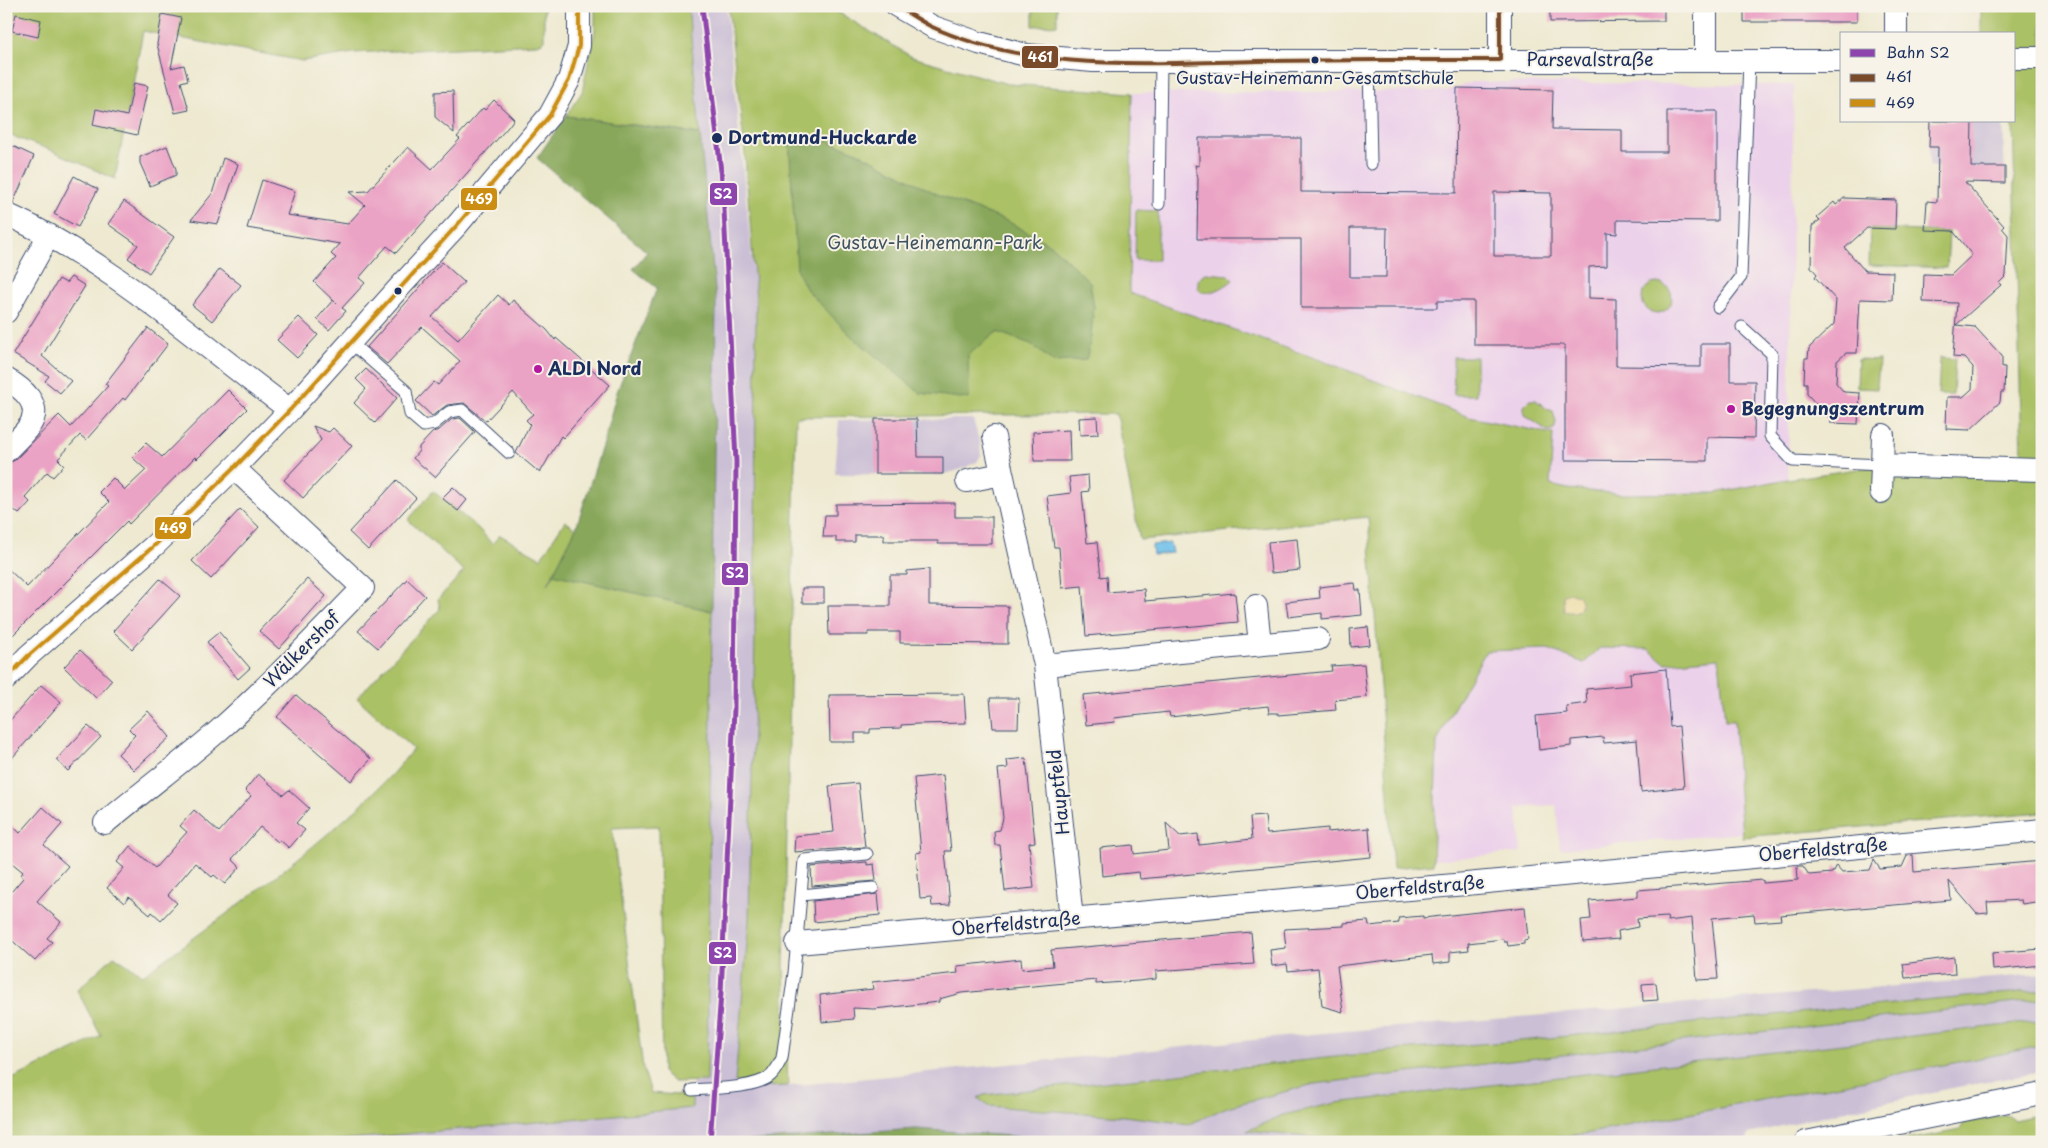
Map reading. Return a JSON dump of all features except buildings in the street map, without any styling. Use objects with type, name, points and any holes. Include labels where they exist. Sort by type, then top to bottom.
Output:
[{"type":"street","points":[[6,679],[28,656],[155,545],[234,468],[290,410],[458,224],[550,115],[569,80],[579,46],[579,6]]},
{"type":"street","name":"Parsevalstraße","points":[[898,6],[933,27],[979,43],[1026,55],[1093,61],[1840,61]]},
{"type":"street","points":[[1500,6],[1500,60]]},
{"type":"street","points":[[1706,6],[1706,60]]},
{"type":"street","points":[[1896,6],[1896,32]]},
{"type":"street","points":[[2016,58],[2042,58]]},
{"type":"street","points":[[6,214],[49,235],[111,274],[169,315],[290,410]]},
{"type":"street","points":[[6,312],[49,235]]},
{"type":"street","points":[[6,379],[20,387],[30,397],[34,410],[31,424],[6,451]]},
{"type":"street","points":[[1881,492],[1883,436]]},
{"type":"street","name":"Hauptfeld","points":[[994,437],[1046,665],[1072,919]]},
{"type":"street","points":[[1882,464],[2042,470]]},
{"type":"street","name":"Wälkershof","points":[[105,823],[216,733],[302,651],[363,588],[234,468]]},
{"type":"street","points":[[967,481],[1002,474]]},
{"type":"street","points":[[1256,606],[1260,644]]},
{"type":"street","points":[[1046,665],[1318,639]]},
{"type":"street","name":"Oberfeldstraße","points":[[797,944],[2042,830]]},
{"type":"street","points":[[1806,1142],[2042,1094]]},
{"type":"lane","points":[[1369,60],[1371,164]]},
{"type":"lane","points":[[1718,307],[1742,277],[1749,60]]},
{"type":"lane","points":[[1159,204],[1161,62]]},
{"type":"lane","points":[[1742,327],[1772,354],[1770,436],[1793,462],[1882,464]]},
{"type":"lane","points":[[350,342],[406,391],[410,414],[424,426],[434,424],[449,412],[462,410],[509,453]]},
{"type":"lane","points":[[692,1090],[750,1084],[769,1077],[776,1070],[782,1058],[797,944],[804,860],[867,854]]},
{"type":"lane","points":[[801,895],[873,888]]},
{"type":"shaded area","points":[[688,6],[726,6],[756,299],[755,635],[749,921],[735,1082],[761,1087],[788,1086],[1323,1033],[2042,974],[2042,990],[1262,1064],[984,1095],[979,1098],[989,1106],[1124,1116],[1190,1124],[1227,1107],[1314,1084],[2042,999],[2042,1022],[1336,1103],[1283,1115],[1248,1131],[1356,1142],[1088,1142],[916,1129],[735,1142],[317,1142],[692,1108],[692,1083],[707,1081],[716,300]]},
{"type":"shaded area","name":"Gustav-Heinemann-Gesamtschule","points":[[1472,82],[1794,85],[1788,479],[1715,493],[1623,494],[1568,489],[1549,485],[1552,434],[1469,417],[1326,362],[1129,293],[1132,93],[1446,91]]},
{"type":"shaded area","points":[[1930,122],[2003,122],[2005,183],[1938,182],[1938,167],[1929,166]]},
{"type":"shaded area","points":[[973,419],[980,443],[981,455],[977,462],[959,470],[941,475],[835,474],[839,420]]},
{"type":"shaded area","points":[[1600,648],[1648,649],[1665,663],[1719,658],[1725,721],[1734,721],[1742,833],[1560,849],[1556,805],[1517,807],[1521,852],[1433,860],[1437,742],[1486,651],[1548,649],[1584,663]]},
{"type":"shaded area","points":[[2042,1046],[2042,1072],[1947,1089],[1831,1114],[1749,1134],[1747,1141],[1513,1142],[1590,1133]]},
{"type":"green space","points":[[6,6],[544,6],[544,41],[538,44],[353,53],[302,61],[143,31],[115,179],[51,150],[6,134]]},
{"type":"green space","points":[[595,6],[688,6],[700,134],[566,116],[582,92],[595,31]]},
{"type":"green space","name":"Gustav-Heinemann-Park","points":[[728,6],[828,6],[912,57],[1008,84],[1132,93],[1129,293],[1326,362],[1469,417],[1553,434],[1550,485],[1568,489],[1623,494],[1715,493],[1788,479],[1870,467],[2042,478],[2042,812],[1742,837],[1734,721],[1725,721],[1719,658],[1665,663],[1648,649],[1600,648],[1584,663],[1548,649],[1486,651],[1437,742],[1433,864],[1393,868],[1368,517],[1140,540],[1116,414],[796,417],[784,967],[788,1086],[761,1087],[735,1082],[749,921],[755,635],[756,299],[744,143]]},
{"type":"green space","points":[[1057,6],[1057,25],[1033,26],[1033,7]]},
{"type":"green space","points":[[1981,6],[2042,6],[2042,459],[2022,458],[2013,122],[2016,122],[2016,32],[1981,32]]},
{"type":"green space","points":[[566,116],[700,134],[716,300],[712,611],[553,574],[576,528],[617,392],[657,288],[633,269],[647,252],[537,158]]},
{"type":"green space","points":[[824,139],[855,151],[939,195],[1007,221],[1051,245],[1090,282],[1094,307],[1086,360],[1053,362],[1031,344],[997,332],[968,355],[969,399],[920,393],[849,334],[807,290],[797,270],[789,140]]},
{"type":"green space","points":[[1136,210],[1158,211],[1158,260],[1135,260]]},
{"type":"green space","points":[[1870,229],[1949,232],[1947,268],[1869,265]]},
{"type":"green space","points":[[1206,273],[1228,275],[1233,280],[1229,284],[1210,292],[1200,291],[1198,286],[1199,278]]},
{"type":"green space","points":[[1657,283],[1668,287],[1672,298],[1668,309],[1657,313],[1646,309],[1642,298],[1646,287]]},
{"type":"green space","points":[[1453,357],[1476,357],[1476,395],[1454,395]]},
{"type":"green space","points":[[1940,358],[1955,359],[1953,395],[1938,395]]},
{"type":"green space","points":[[1858,359],[1879,360],[1877,389],[1857,388]]},
{"type":"green space","points":[[1530,400],[1536,400],[1547,409],[1553,411],[1556,422],[1554,429],[1548,431],[1524,415],[1524,406]]},
{"type":"green space","points":[[433,491],[479,529],[492,544],[500,535],[541,558],[565,521],[576,529],[547,586],[555,573],[712,611],[707,1081],[674,1082],[662,1072],[659,826],[612,828],[643,1068],[651,1093],[692,1096],[692,1108],[317,1142],[6,1142],[6,1082],[101,1036],[77,990],[114,956],[143,975],[258,890],[324,837],[360,806],[413,749],[357,698],[440,609],[438,599],[464,571],[408,520]]},
{"type":"green space","points":[[2042,990],[2042,999],[1314,1084],[1227,1107],[1190,1124],[1124,1116],[988,1106],[978,1098],[984,1095],[1400,1050],[1520,1041]]},
{"type":"green space","points":[[2042,1021],[2042,1046],[1590,1133],[1513,1142],[1356,1142],[1247,1131],[1283,1115],[1336,1103]]},
{"type":"green space","points":[[2042,1114],[2042,1142],[1896,1142],[1960,1130],[1964,1123],[2007,1115],[2014,1120]]},
{"type":"green space","points":[[916,1129],[1088,1142],[735,1142]]},
{"type":"sand","points":[[1571,593],[1578,595],[1581,607],[1573,612],[1564,611],[1563,595]]},
{"type":"water","points":[[1170,543],[1172,553],[1153,555],[1152,545]]},
{"type":"rail line","name":"S2","points":[[702,6],[723,189],[736,462],[734,709],[721,993],[710,1142]]},
{"type":"transit line","name":"469","points":[[6,679],[28,656],[155,545],[234,468],[290,410],[458,224],[550,115],[569,80],[579,46],[579,6]]},
{"type":"transit line","name":"461","points":[[897,6],[930,26],[969,41],[1009,52],[1091,62],[1500,60]]},
{"type":"transit line","name":"461","points":[[1500,6],[1500,60]]},
{"type":"place","name":"Gustav-Heinemann-Gesamtschule","points":[[1315,60]]},
{"type":"place","name":"Dortmund-Huckarde","points":[[717,138]]},
{"type":"place","name":"ALDI Nord","points":[[538,369]]},
{"type":"place","name":"Begegnungszentrum","points":[[1731,409]]}]
